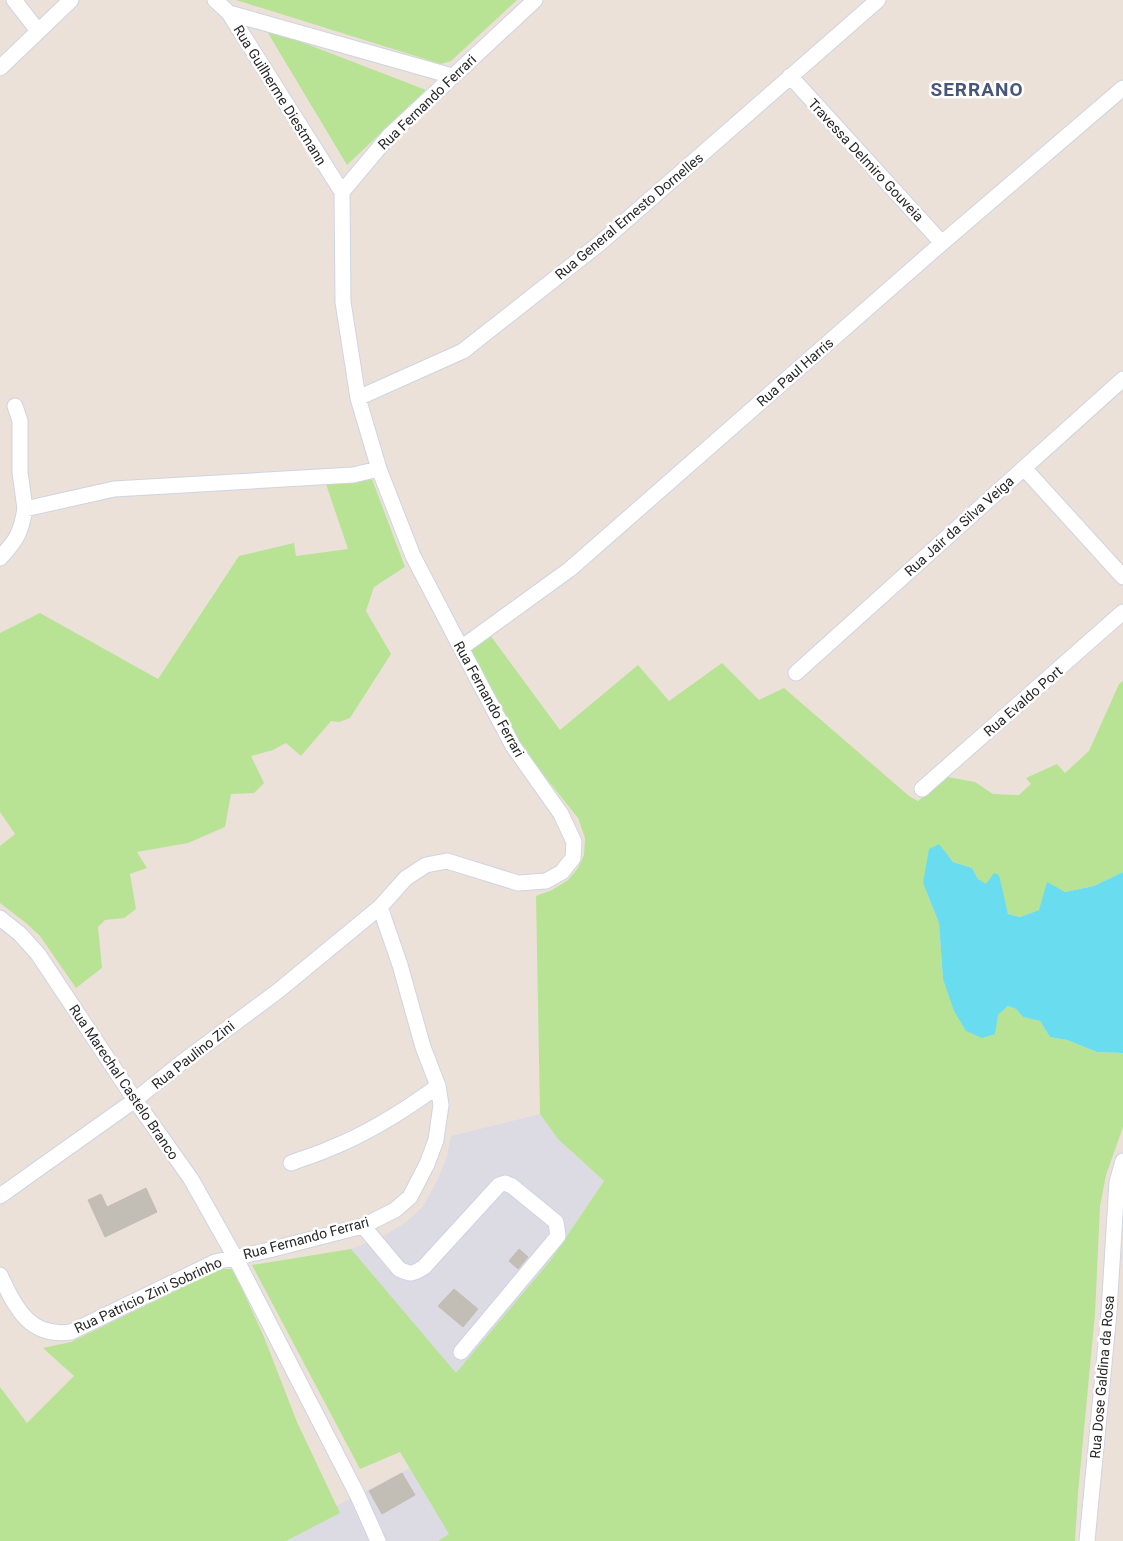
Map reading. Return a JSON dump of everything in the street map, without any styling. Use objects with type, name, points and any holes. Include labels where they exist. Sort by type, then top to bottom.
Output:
[{"type":"street","points":[[14,0],[38,31]]},
{"type":"street","points":[[0,68],[70,0]]},
{"type":"street","name":"Rua Guilherme Diestmann","points":[[215,0],[229,13],[342,192]]},
{"type":"street","name":"Rua Fernando Ferrari","points":[[235,1256],[269,1250],[364,1226],[395,1210],[410,1197],[430,1156],[440,1126],[441,1105],[438,1086],[423,1047],[400,965],[380,907],[406,878],[426,865],[447,861],[518,883],[546,881],[562,872],[573,858],[574,842],[561,814],[513,746],[413,556],[379,469],[358,398],[343,302],[342,192],[389,136],[535,0]]},
{"type":"street","name":"Rua General Ernesto Dornelles","points":[[358,398],[462,351],[599,244],[878,0]]},
{"type":"street","points":[[229,13],[452,76]]},
{"type":"street","name":"Travessa Delmiro Gouveia","points":[[790,76],[942,243]]},
{"type":"street","name":"Rua Paul Harris","points":[[461,648],[570,569],[942,243],[1123,88]]},
{"type":"street","name":"Rua Jair da Silva Veiga","points":[[796,673],[1123,379]]},
{"type":"street","points":[[0,558],[21,530],[25,508],[20,472],[20,421],[15,406]]},
{"type":"street","points":[[1024,468],[1123,577]]},
{"type":"street","points":[[25,508],[114,489],[353,475],[379,469]]},
{"type":"street","name":"Rua Evaldo Port","points":[[922,789],[1123,612]]},
{"type":"street","name":"Rua Paulino Zini","points":[[0,1196],[135,1100],[181,1063],[278,991],[380,907]]},
{"type":"street","name":"Rua Marechal Castelo Branco","points":[[0,918],[20,934],[38,954],[135,1100],[191,1179],[235,1256],[357,1494],[378,1541]]},
{"type":"street","points":[[291,1163],[332,1148],[360,1134],[412,1104],[438,1086]]},
{"type":"street","name":"Rua Dose Galdina da Rosa","points":[[1087,1541],[1116,1312],[1117,1182],[1123,1161]]},
{"type":"street","points":[[364,1226],[399,1269],[414,1274],[424,1268],[499,1185],[505,1183],[512,1186],[556,1222],[558,1236],[461,1352]]},
{"type":"street","name":"Rua Patricio Zini Sobrinho","points":[[0,1275],[22,1313],[33,1325],[44,1332],[57,1334],[71,1332],[215,1262],[235,1256]]},
{"type":"shaded area","points":[[540,1114],[558,1139],[604,1181],[548,1264],[456,1374],[351,1249],[382,1237],[405,1223],[422,1208],[437,1181],[447,1156],[451,1136]]},
{"type":"shaded area","points":[[410,1468],[450,1534],[438,1541],[286,1541],[339,1513],[336,1506]]},
{"type":"green space","points":[[236,0],[517,0],[451,61],[441,64]]},
{"type":"green space","points":[[265,28],[426,90],[347,165]]},
{"type":"green space","points":[[372,479],[405,567],[374,587],[366,611],[391,654],[350,718],[339,722],[331,721],[301,756],[286,743],[273,750],[251,756],[264,783],[254,793],[231,794],[225,827],[188,843],[137,852],[147,868],[130,874],[136,909],[124,918],[105,920],[98,927],[102,968],[76,988],[40,936],[0,903],[0,846],[15,834],[0,812],[0,633],[40,613],[158,679],[239,556],[294,543],[296,556],[348,549],[326,484],[355,483]]},
{"type":"green space","points":[[490,635],[560,730],[638,665],[669,701],[722,663],[759,700],[784,688],[909,796],[918,801],[948,777],[975,782],[993,794],[1019,795],[1031,784],[1026,778],[1057,764],[1065,773],[1089,751],[1119,684],[1123,681],[1123,872],[1094,886],[1065,892],[1039,910],[1020,917],[1008,914],[1005,902],[978,879],[972,868],[953,862],[939,845],[923,883],[939,923],[943,979],[998,1015],[1008,1006],[1016,1009],[1023,1017],[1040,1021],[1050,1037],[1067,1040],[1097,1052],[1123,1053],[1123,1127],[1106,1175],[1100,1206],[1095,1314],[1075,1541],[438,1541],[449,1534],[400,1452],[360,1469],[252,1265],[351,1249],[456,1373],[550,1261],[604,1181],[558,1139],[540,1114],[536,896],[552,890],[568,880],[578,868],[584,855],[585,838],[578,818],[518,743],[467,651]]},
{"type":"green space","points":[[220,1269],[233,1269],[264,1337],[297,1422],[340,1513],[286,1541],[0,1541],[0,1387],[27,1423],[74,1376],[43,1348],[71,1342]]},
{"type":"water","points":[[939,844],[953,862],[972,868],[978,879],[986,884],[994,873],[999,875],[1008,914],[1020,917],[1039,910],[1047,882],[1065,892],[1094,886],[1123,872],[1123,1053],[1097,1052],[1067,1040],[1050,1037],[1040,1021],[1023,1017],[1016,1009],[1008,1006],[998,1015],[995,1034],[982,1038],[966,1031],[954,1011],[943,979],[939,923],[923,883],[929,849]]},
{"type":"building","points":[[146,1188],[157,1212],[105,1237],[88,1200],[101,1194],[107,1207]]},
{"type":"building","points":[[519,1249],[528,1257],[518,1269],[509,1261]]},
{"type":"building","points":[[454,1289],[478,1309],[463,1327],[438,1306]]},
{"type":"building","points":[[402,1473],[415,1495],[382,1514],[369,1491]]},
{"type":"district","name":"SERRANO","points":[[977,89]]}]
